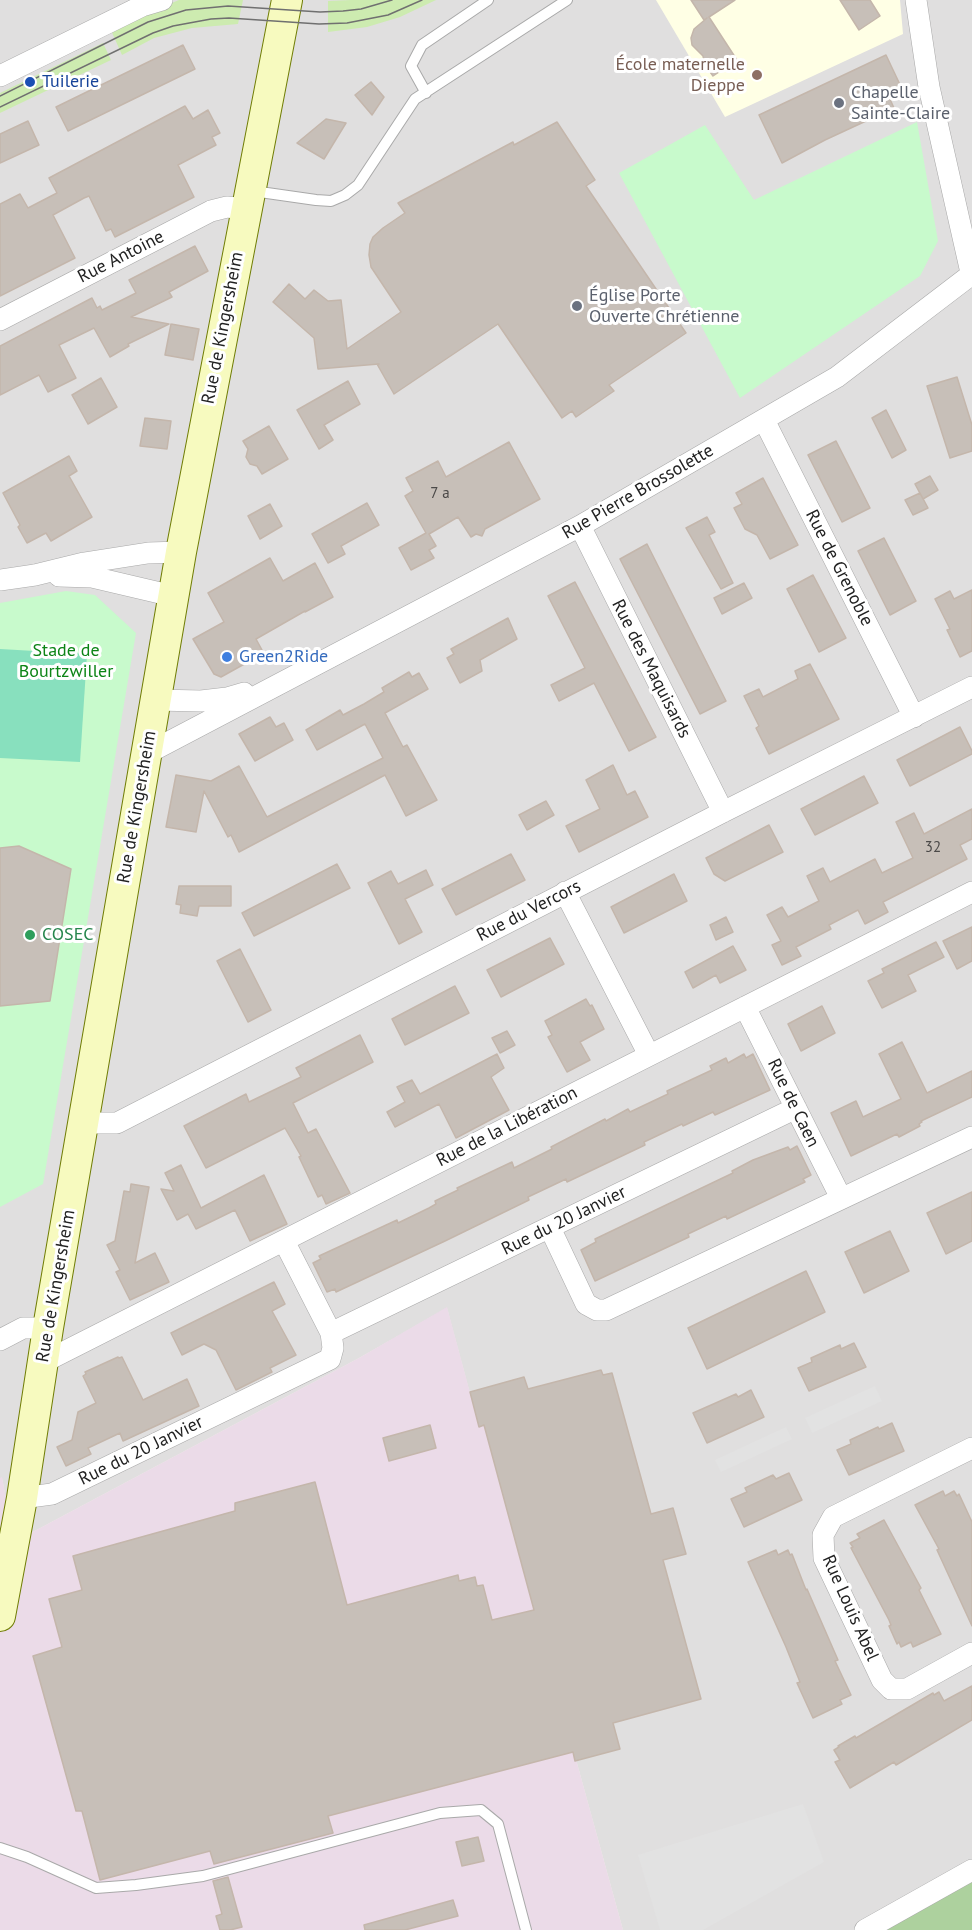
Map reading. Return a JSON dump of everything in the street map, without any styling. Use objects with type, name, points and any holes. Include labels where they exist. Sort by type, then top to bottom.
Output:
[{"type":"main road","name":"Rue de Kingersheim","points":[[0,1616],[22,1498],[42,1363],[181,552],[288,0]]},
{"type":"street","points":[[0,76],[142,6],[162,0]]},
{"type":"street","points":[[921,4],[931,97],[972,275]]},
{"type":"street","name":"Rue Antoine","points":[[0,320],[211,211],[248,200]]},
{"type":"street","name":"Rue Pierre Brossolette","points":[[146,754],[580,526],[764,420],[837,377],[972,275]]},
{"type":"street","name":"Rue de Grenoble","points":[[764,420],[914,717]]},
{"type":"street","name":"Rue des Maquisards","points":[[580,526],[723,812]]},
{"type":"street","points":[[0,580],[127,556],[181,552]]},
{"type":"street","points":[[35,575],[92,577],[174,596]]},
{"type":"street","name":"Rue Pierre Brossolette","points":[[155,700],[201,702],[227,698],[285,680]]},
{"type":"street","name":"Rue du Vercors","points":[[83,1124],[117,1123],[565,892],[972,687]]},
{"type":"street","points":[[565,892],[649,1055]]},
{"type":"street","name":"Rue de la Libération","points":[[42,1363],[972,892]]},
{"type":"street","name":"Rue de Caen","points":[[745,1007],[841,1198]]},
{"type":"street","name":"Rue du 20 Janvier","points":[[331,1333],[796,1108]]},
{"type":"street","points":[[550,1228],[586,1304],[597,1310],[606,1310],[972,1137]]},
{"type":"street","name":"Rue du 20 Janvier","points":[[22,1498],[52,1494],[330,1359],[333,1348],[331,1333],[284,1240]]},
{"type":"street","points":[[0,1340],[23,1328],[48,1328]]},
{"type":"street","name":"Rue Louis Abel","points":[[972,1448],[833,1517],[823,1535],[824,1558],[882,1680],[891,1689],[907,1689],[972,1653]]},
{"type":"street","points":[[865,1930],[972,1870]]},
{"type":"lane","points":[[426,93],[411,66],[422,45],[488,0]]},
{"type":"lane","points":[[248,200],[331,201],[345,195],[358,185],[415,99],[567,0]]},
{"type":"lane","points":[[0,1848],[27,1857],[96,1888],[116,1887],[203,1876],[441,1813],[481,1810],[498,1824],[526,1930]]},
{"type":"shaded area","points":[[0,0],[972,0],[972,1876],[880,1930],[623,1930],[484,1426],[479,1427],[447,1308],[359,1358],[14,1542],[2,1478],[0,1478]]},
{"type":"shaded area","name":"École maternelle Dieppe","points":[[656,0],[900,0],[903,34],[725,117]]},
{"type":"shaded area","points":[[447,1307],[479,1426],[484,1425],[623,1930],[0,1930],[0,1478],[2,1477],[14,1542],[359,1358]]},
{"type":"shaded area","points":[[875,1386],[882,1401],[812,1433],[805,1418]]},
{"type":"shaded area","points":[[786,1427],[792,1439],[721,1472],[715,1460]]},
{"type":"shaded area","points":[[803,1804],[824,1862],[703,1930],[660,1930],[638,1855]]},
{"type":"green space","points":[[179,0],[243,0],[238,24],[192,28],[154,38],[122,55],[110,28]]},
{"type":"green space","points":[[436,0],[400,17],[367,27],[328,32],[328,1]]},
{"type":"green space","points":[[103,43],[111,60],[0,113],[0,93]]},
{"type":"green space","points":[[917,122],[938,241],[920,276],[740,398],[619,173],[705,125],[754,200]]},
{"type":"green space","name":"Stade de Bourtzwiller","points":[[66,591],[95,595],[136,633],[43,1184],[0,1207],[0,603]]},
{"type":"green space","points":[[0,649],[87,654],[80,762],[0,758]]},
{"type":"green space","points":[[972,1876],[972,1930],[880,1930]]},
{"type":"building","points":[[691,0],[735,0],[709,17],[737,60],[713,76],[705,65],[703,56],[692,45],[691,38],[694,29],[707,18],[704,20]]},
{"type":"building","points":[[840,0],[870,0],[880,16],[859,30]]},
{"type":"building","points":[[183,45],[195,69],[68,131],[56,107]]},
{"type":"building","name":"Chapelle Sainte-Claire","points":[[886,55],[903,91],[889,97],[894,108],[782,163],[759,115]]},
{"type":"building","points":[[371,82],[384,97],[372,115],[355,95]]},
{"type":"building","points":[[185,106],[193,119],[208,110],[220,133],[212,137],[216,145],[178,165],[194,197],[115,237],[111,229],[106,231],[89,196],[84,198],[53,215],[75,258],[0,296],[0,204],[20,194],[28,208],[57,193],[49,178]]},
{"type":"building","points":[[326,119],[346,123],[324,159],[297,143]]},
{"type":"building","points":[[28,121],[39,145],[0,163],[0,134]]},
{"type":"building","points":[[557,122],[595,180],[586,186],[686,333],[609,385],[614,391],[576,417],[572,411],[562,418],[498,324],[394,394],[377,364],[318,369],[314,338],[273,302],[289,284],[305,299],[314,290],[328,301],[341,300],[347,349],[401,312],[371,267],[369,255],[373,237],[405,213],[398,203],[513,142],[514,145]]},
{"type":"building","points":[[195,246],[208,271],[169,292],[172,297],[131,317],[169,324],[128,344],[129,346],[110,357],[94,328],[59,345],[76,378],[48,392],[39,375],[0,395],[0,346],[92,298],[97,308],[100,306],[102,310],[136,293],[129,280]]},
{"type":"building","points":[[171,324],[199,329],[193,360],[165,355]]},
{"type":"building","points":[[957,377],[972,425],[972,451],[950,458],[927,386]]},
{"type":"building","points":[[101,378],[117,407],[88,424],[72,395]]},
{"type":"building","points":[[348,381],[360,404],[324,425],[333,440],[319,449],[297,410]]},
{"type":"building","points":[[886,410],[906,450],[892,458],[872,418]]},
{"type":"building","points":[[145,418],[171,421],[167,449],[140,446]]},
{"type":"building","points":[[269,426],[288,459],[262,474],[257,466],[250,464],[246,457],[248,449],[243,441]]},
{"type":"building","points":[[836,441],[870,508],[842,522],[808,455]]},
{"type":"building","points":[[509,442],[540,499],[485,529],[482,536],[476,534],[471,537],[458,517],[429,534],[436,546],[429,550],[434,558],[411,570],[399,548],[426,533],[405,496],[413,491],[406,478],[438,461],[446,477]]},
{"type":"building","points":[[69,456],[77,471],[69,476],[92,517],[51,541],[46,533],[27,543],[3,493]]},
{"type":"building","points":[[930,476],[938,490],[923,499],[915,484]]},
{"type":"building","points":[[763,478],[798,545],[770,559],[757,535],[745,529],[734,508],[742,504],[736,493]]},
{"type":"building","points":[[920,493],[928,508],[913,515],[905,500]]},
{"type":"building","points":[[367,503],[379,525],[341,546],[345,554],[328,563],[312,534]]},
{"type":"building","points":[[270,504],[282,526],[260,539],[248,516]]},
{"type":"building","points":[[707,517],[715,532],[709,535],[733,583],[721,589],[686,528]]},
{"type":"building","points":[[884,538],[916,601],[890,615],[858,551]]},
{"type":"building","points":[[647,544],[726,701],[700,714],[620,559]]},
{"type":"building","points":[[270,558],[283,581],[315,563],[333,597],[256,639],[262,650],[255,653],[257,657],[221,677],[214,674],[193,639],[224,622],[208,593]]},
{"type":"building","points":[[813,575],[846,638],[819,652],[787,589]]},
{"type":"building","points":[[575,582],[656,737],[629,751],[594,683],[559,701],[551,685],[585,668],[548,596]]},
{"type":"building","points":[[744,583],[752,598],[722,614],[714,598]]},
{"type":"building","points":[[972,590],[972,651],[960,657],[947,630],[950,629],[935,599],[950,591],[954,599]]},
{"type":"building","points":[[508,618],[517,639],[480,660],[482,671],[460,683],[447,658],[454,654],[451,649]]},
{"type":"building","points":[[810,664],[839,719],[769,754],[756,728],[759,726],[744,696],[759,689],[763,697],[798,679],[795,671]]},
{"type":"building","points":[[409,672],[412,677],[419,673],[428,689],[385,713],[403,747],[407,745],[437,800],[406,816],[385,775],[239,852],[231,835],[228,837],[204,791],[196,832],[166,827],[176,775],[211,781],[239,766],[267,817],[383,758],[365,724],[317,750],[306,730],[340,710],[343,715],[364,704],[384,692],[382,688]]},
{"type":"building","points":[[270,717],[276,727],[284,723],[293,740],[255,761],[239,734]]},
{"type":"building","points":[[960,727],[972,754],[910,786],[897,760]]},
{"type":"building","points":[[613,765],[627,795],[635,791],[648,817],[579,852],[566,826],[600,809],[586,780]]},
{"type":"building","points":[[864,776],[878,803],[815,835],[801,809]]},
{"type":"building","points":[[546,801],[554,815],[527,830],[519,815]]},
{"type":"building","points":[[972,809],[972,839],[960,845],[967,859],[883,902],[888,912],[865,924],[858,910],[829,925],[831,929],[796,947],[801,956],[782,965],[772,945],[781,941],[767,915],[782,907],[788,917],[819,901],[807,876],[823,868],[830,882],[875,859],[882,873],[913,858],[896,822],[914,813],[924,834]]},
{"type":"building","points":[[769,825],[783,852],[725,881],[714,874],[706,858]]},
{"type":"building","name":"COSEC","points":[[19,846],[71,869],[50,1001],[0,1006],[0,848]]},
{"type":"building","points":[[511,854],[525,880],[456,915],[442,889]]},
{"type":"building","points":[[337,864],[350,888],[254,936],[242,913]]},
{"type":"building","points":[[426,870],[433,885],[405,899],[422,932],[399,944],[368,883],[391,871],[398,884]]},
{"type":"building","points":[[674,874],[687,901],[624,933],[611,907]]},
{"type":"building","points":[[179,886],[231,886],[231,906],[199,906],[197,916],[180,913],[181,905],[176,904]]},
{"type":"building","points":[[726,917],[733,932],[716,940],[710,925]]},
{"type":"building","points":[[972,927],[972,961],[957,969],[943,941]]},
{"type":"building","points":[[550,938],[564,964],[501,997],[487,970]]},
{"type":"building","points":[[936,942],[944,957],[908,975],[916,991],[882,1008],[868,981],[884,973],[882,969]]},
{"type":"building","points":[[733,946],[746,970],[720,983],[716,975],[693,988],[685,972]]},
{"type":"building","points":[[240,949],[271,1010],[248,1022],[217,961]]},
{"type":"building","points":[[455,986],[469,1013],[405,1045],[392,1019]]},
{"type":"building","points":[[586,999],[590,1006],[592,1005],[604,1029],[580,1042],[590,1060],[567,1072],[548,1037],[552,1035],[545,1021]]},
{"type":"building","points":[[822,1006],[835,1033],[801,1051],[788,1024]]},
{"type":"building","points":[[507,1031],[515,1045],[500,1053],[492,1038]]},
{"type":"building","points":[[360,1035],[373,1062],[293,1103],[308,1133],[316,1129],[350,1193],[326,1204],[322,1195],[318,1197],[299,1157],[301,1156],[285,1128],[206,1168],[184,1126],[246,1094],[249,1102],[301,1077],[296,1068]]},
{"type":"building","points":[[902,1042],[927,1093],[972,1071],[972,1097],[921,1121],[920,1126],[899,1137],[897,1134],[851,1156],[831,1113],[856,1101],[863,1117],[901,1099],[879,1054]]},
{"type":"building","points":[[497,1054],[504,1068],[491,1077],[509,1110],[456,1138],[439,1104],[395,1127],[387,1112],[405,1102],[397,1087],[412,1080],[420,1094]]},
{"type":"building","points":[[744,1054],[746,1058],[753,1054],[770,1090],[715,1115],[713,1112],[683,1126],[682,1124],[644,1142],[645,1145],[567,1182],[566,1179],[528,1197],[529,1200],[445,1241],[336,1292],[335,1289],[327,1292],[313,1263],[321,1259],[319,1256],[429,1208],[436,1204],[435,1201],[458,1190],[457,1188],[512,1162],[514,1168],[605,1119],[606,1121],[628,1109],[630,1112],[668,1094],[667,1091],[712,1070],[710,1066],[726,1058],[728,1063]]},
{"type":"building","points":[[797,1146],[811,1175],[803,1179],[805,1182],[727,1219],[726,1216],[688,1234],[689,1237],[595,1281],[581,1250],[596,1242],[595,1239],[733,1173],[732,1171],[753,1160]]},
{"type":"building","points":[[181,1165],[201,1208],[264,1175],[287,1224],[250,1241],[235,1210],[196,1229],[188,1214],[177,1220],[161,1189],[174,1191],[165,1173]]},
{"type":"building","points":[[131,1184],[149,1187],[135,1263],[155,1253],[169,1282],[130,1300],[116,1272],[120,1270],[107,1245],[115,1241],[124,1191],[130,1192]]},
{"type":"building","points":[[972,1192],[972,1241],[946,1254],[927,1213]]},
{"type":"building","points":[[890,1231],[909,1271],[864,1293],[845,1252]]},
{"type":"building","points":[[806,1271],[825,1312],[707,1369],[688,1328]]},
{"type":"building","points":[[274,1282],[285,1304],[272,1311],[296,1355],[270,1368],[272,1372],[236,1390],[216,1350],[204,1344],[182,1355],[171,1333]]},
{"type":"building","points":[[854,1343],[866,1367],[809,1391],[798,1368],[812,1362],[811,1358],[840,1345],[841,1349]]},
{"type":"building","points":[[122,1357],[143,1400],[187,1379],[199,1406],[123,1441],[120,1433],[88,1448],[91,1454],[66,1466],[57,1447],[72,1440],[78,1412],[96,1403],[83,1376],[85,1372]]},
{"type":"building","points":[[601,1370],[603,1375],[612,1373],[651,1514],[673,1508],[686,1554],[663,1560],[701,1699],[613,1723],[620,1749],[575,1761],[573,1752],[328,1816],[333,1833],[214,1864],[210,1851],[100,1880],[82,1811],[76,1811],[33,1656],[62,1647],[49,1599],[82,1590],[73,1556],[235,1511],[235,1503],[315,1482],[347,1605],[458,1575],[459,1581],[475,1577],[477,1586],[483,1585],[492,1620],[534,1610],[484,1425],[479,1427],[470,1392],[524,1377],[528,1389]]},
{"type":"building","points":[[751,1390],[764,1417],[707,1443],[693,1413],[736,1394],[738,1397]]},
{"type":"building","points":[[892,1423],[904,1451],[849,1475],[837,1450],[851,1444],[850,1440]]},
{"type":"building","points":[[430,1425],[436,1448],[389,1461],[383,1438]]},
{"type":"building","points":[[789,1473],[802,1500],[744,1527],[731,1499],[747,1492],[745,1488],[773,1475],[776,1479]]},
{"type":"building","points":[[943,1491],[945,1496],[954,1491],[957,1496],[959,1494],[972,1522],[972,1626],[937,1550],[939,1549],[915,1505]]},
{"type":"building","points":[[884,1520],[921,1588],[919,1590],[941,1634],[913,1647],[911,1642],[901,1647],[899,1642],[897,1644],[889,1626],[891,1625],[889,1620],[851,1548],[853,1547],[850,1543],[860,1538],[857,1534]]},
{"type":"building","points":[[776,1550],[778,1555],[788,1550],[790,1555],[792,1554],[851,1695],[840,1700],[842,1704],[813,1718],[797,1683],[800,1682],[786,1647],[748,1562]]},
{"type":"building","points":[[972,1686],[972,1720],[896,1765],[894,1762],[850,1788],[835,1762],[840,1760],[834,1750],[838,1746],[933,1693],[934,1695],[939,1692],[944,1701]]},
{"type":"building","points":[[478,1837],[484,1861],[462,1866],[456,1842]]},
{"type":"building","points":[[228,1877],[242,1927],[220,1930],[216,1916],[222,1914],[213,1881]]},
{"type":"building","points":[[453,1900],[458,1916],[405,1930],[365,1930],[364,1925]]},
{"type":"tram line","points":[[0,96],[148,22],[186,10],[228,6],[320,12],[343,11],[361,9],[392,0]]},
{"type":"tram line","points":[[0,107],[153,33],[173,26],[229,18],[319,24],[347,23],[388,15],[422,0]]},
{"type":"place","name":"École maternelle Dieppe","points":[[757,75]]},
{"type":"place","name":"Tuilerie","points":[[30,82]]},
{"type":"place","name":"Chapelle Sainte-Claire","points":[[839,103]]},
{"type":"place","name":"Église Porte Ouverte Chrétienne","points":[[577,306]]},
{"type":"place","name":"Green2Ride","points":[[227,657]]},
{"type":"place","name":"COSEC","points":[[30,935]]}]
